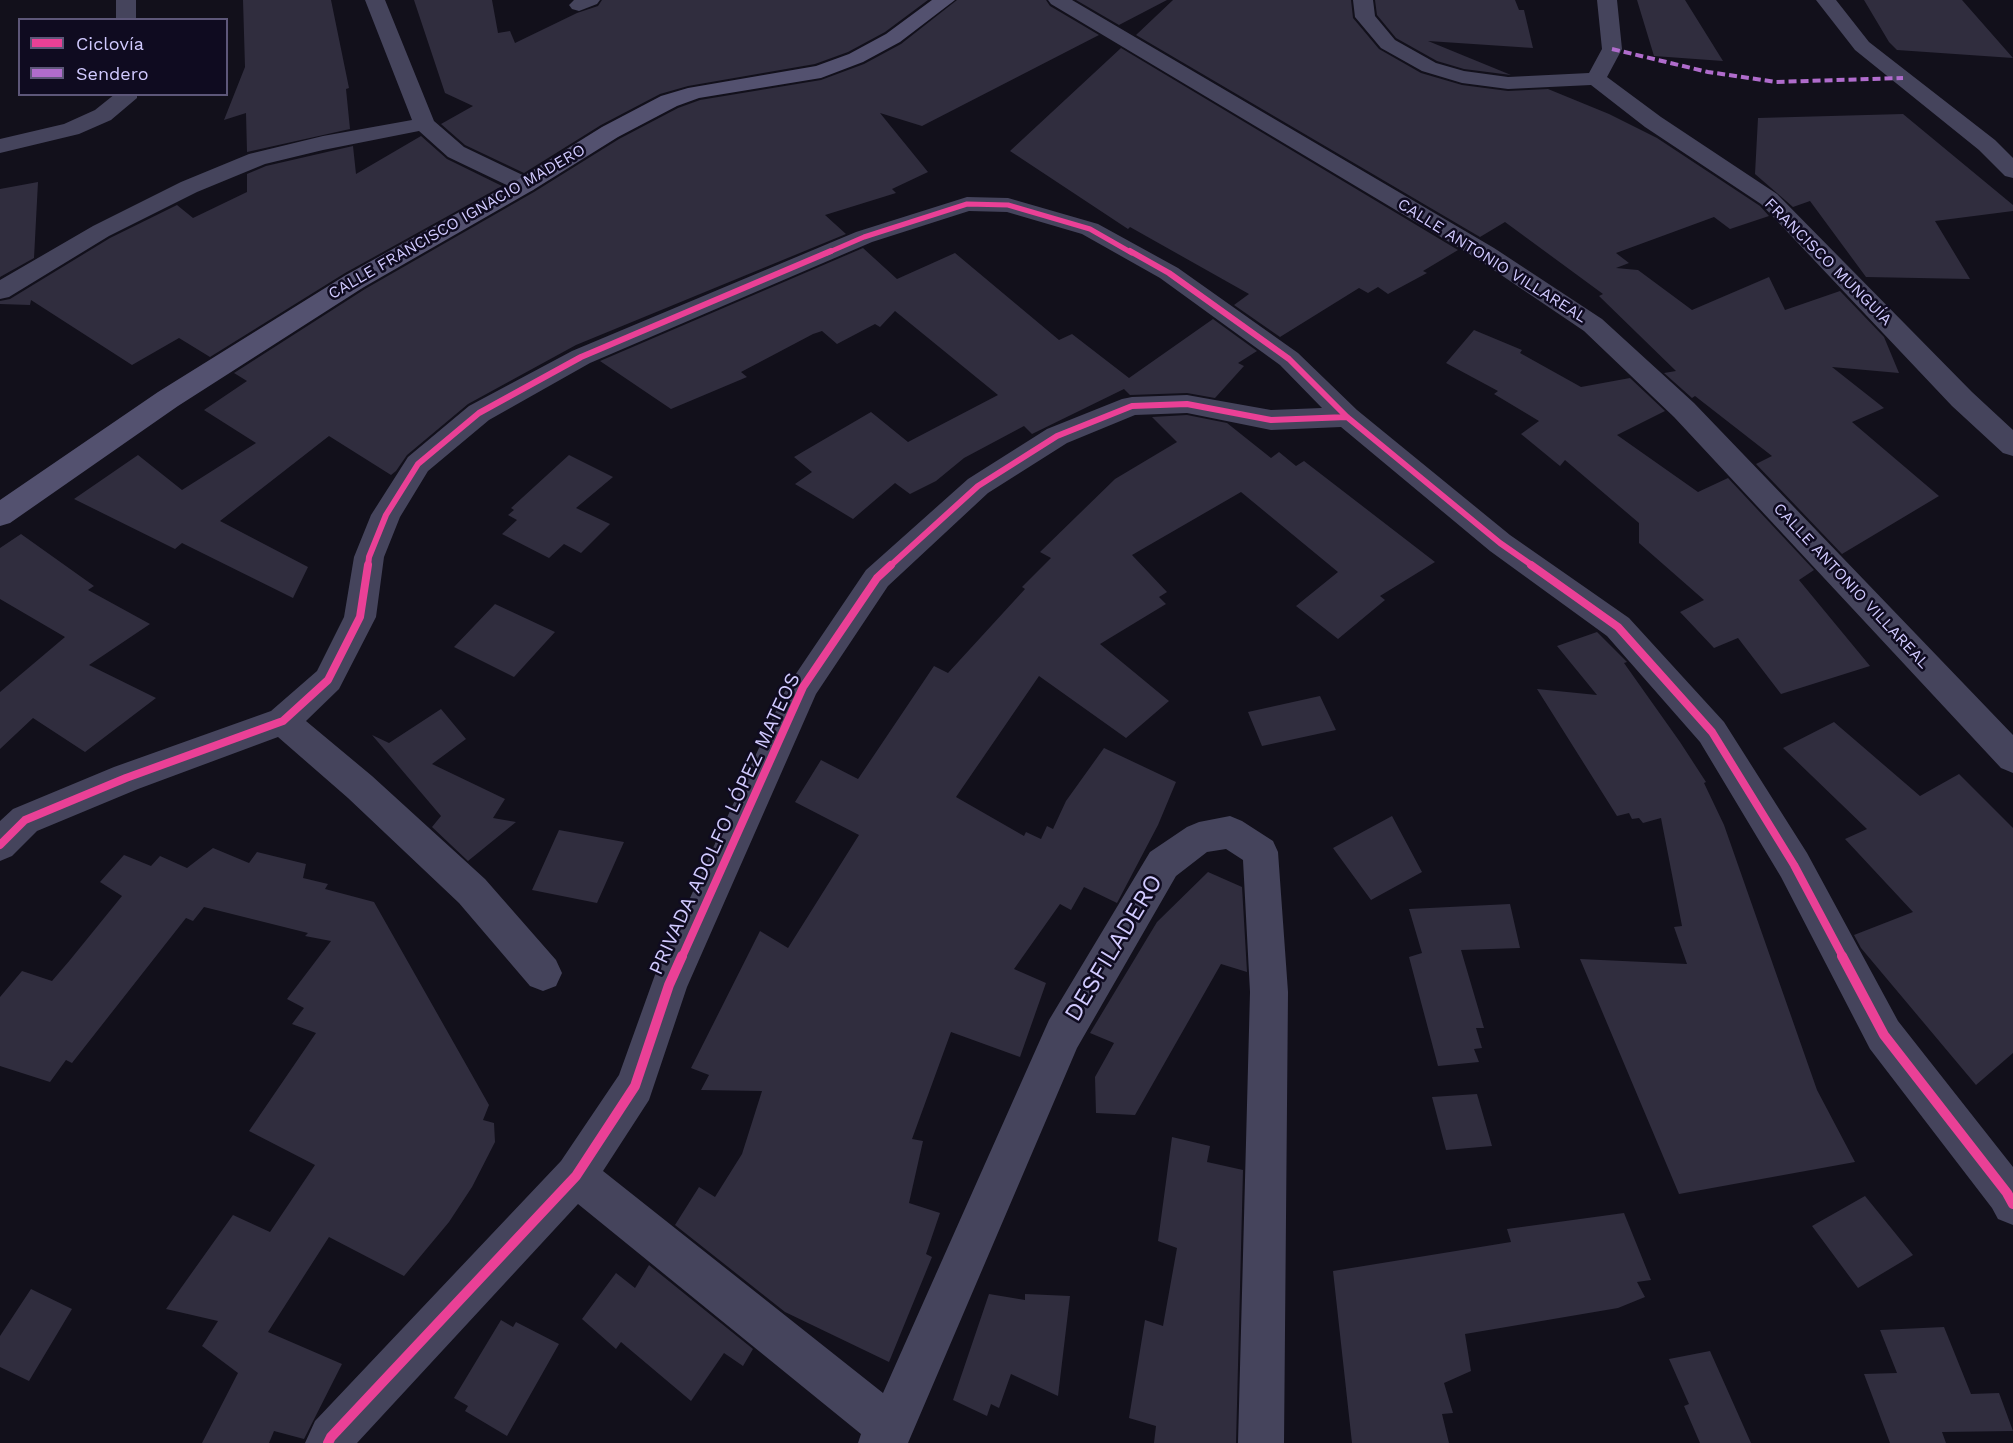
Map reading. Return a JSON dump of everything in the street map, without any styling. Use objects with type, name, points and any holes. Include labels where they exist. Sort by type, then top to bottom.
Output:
[{"type":"main road","name":"CALLE FRANCISCO IGNACIO MADERO","points":[[0,515],[168,399],[355,281],[525,185],[610,132],[669,101],[695,92],[821,72],[856,58],[893,38],[945,0]]},
{"type":"street","points":[[126,0],[126,18]]},
{"type":"street","points":[[375,0],[423,124],[456,152],[525,185]]},
{"type":"street","name":"CALLE ANTONIO VILLAREAL","points":[[1058,0],[1485,253],[1593,325],[1684,410],[2013,758]]},
{"type":"street","points":[[1363,0],[1365,17],[1388,44],[1429,67],[1461,77],[1508,83],[1596,80],[1612,49],[1607,0]]},
{"type":"street","points":[[1826,0],[1862,46],[1987,145],[2013,171]]},
{"type":"street","name":"FRANCISCO MUNGUÍA","points":[[1596,80],[1653,122],[1769,200],[1962,399],[2013,447]]},
{"type":"street","points":[[0,146],[71,129],[103,115],[126,96]]},
{"type":"street","points":[[0,291],[101,231],[189,187],[257,159],[323,142],[423,124]]},
{"type":"street","points":[[0,845],[25,820],[126,778],[283,721],[328,680],[360,617],[369,557],[386,515],[418,464],[479,413],[581,357],[864,237],[967,204],[1008,205],[1090,229],[1169,273],[1289,359],[1347,417],[1500,543],[1618,627],[1712,732],[1794,865],[1884,1035],[2011,1194]]},
{"type":"street","name":"PRIVADA ADOLFO LÓPEZ MATEOS","points":[[328,1443],[331,1437],[576,1176],[635,1086],[669,985],[803,687],[877,578],[978,486],[1057,436],[1132,406],[1187,404],[1271,420],[1347,417]]},
{"type":"street","points":[[283,721],[360,787],[472,891],[543,973]]},
{"type":"street","name":"DESFILADERO","points":[[886,1436],[1063,1034],[1163,864],[1199,838],[1230,832],[1260,852],[1269,992],[1261,1443]]},
{"type":"street","points":[[576,1176],[886,1436]]},
{"type":"building","points":[[243,0],[331,0],[349,88],[346,89],[350,129],[247,152],[246,113],[224,120],[245,67]]},
{"type":"building","points":[[414,0],[492,0],[498,33],[510,31],[515,43],[577,13],[598,6],[602,0],[928,0],[885,32],[848,52],[815,64],[688,86],[660,94],[601,125],[524,173],[465,145],[441,124],[473,106],[445,93]]},
{"type":"building","points":[[957,0],[1046,0],[1050,6],[1099,35],[922,126],[880,113],[928,172],[892,189],[896,193],[825,215],[846,234],[576,345],[468,404],[407,455],[391,475],[329,436],[220,521],[308,567],[293,598],[182,543],[175,549],[74,499],[138,455],[182,490],[256,443],[204,410],[247,381],[234,373],[365,289],[534,192],[619,139],[678,108],[700,100],[821,80],[864,64],[901,44]]},
{"type":"building","points":[[1076,0],[1167,0],[1119,25]]},
{"type":"building","points":[[1173,0],[1351,0],[1353,18],[1379,49],[1421,73],[1462,85],[1508,91],[1548,89],[1609,114],[1657,138],[1760,206],[1769,216],[1730,229],[1714,217],[1616,253],[1629,263],[1616,268],[1638,270],[1692,310],[1769,277],[1785,310],[1840,291],[1884,337],[1899,373],[1832,367],[1884,408],[1852,422],[1939,496],[1842,554],[1756,464],[1772,456],[1695,396],[1692,398],[1664,373],[1676,371],[1599,296],[1603,294],[1505,222],[1480,237],[1136,35]]},
{"type":"building","points":[[1375,0],[1515,0],[1519,10],[1524,10],[1533,48],[1428,41],[1511,75],[1464,69],[1437,61],[1396,38],[1377,15]]},
{"type":"building","points":[[1637,0],[1685,0],[1723,61],[1654,56]]},
{"type":"building","points":[[1864,0],[1962,0],[2013,58],[1897,50],[1889,42]]},
{"type":"building","points":[[1121,48],[1458,250],[1423,271],[1427,273],[1388,294],[1378,287],[1368,293],[1359,288],[1280,337],[1234,305],[1249,294],[1130,227],[1128,229],[1010,151]]},
{"type":"building","points":[[1903,114],[2013,205],[2013,211],[1935,221],[1970,279],[1866,277],[1810,201],[1793,207],[1755,174],[1758,118]]},
{"type":"building","points":[[421,136],[447,159],[502,186],[345,273],[210,357],[179,338],[132,365],[31,300],[30,305],[0,304],[0,301],[10,299],[110,238],[177,205],[193,218],[247,192],[247,174],[266,166],[353,146],[356,174]]},
{"type":"building","points":[[38,182],[34,258],[0,277],[0,189]]},
{"type":"building","points":[[863,248],[897,279],[955,253],[1059,340],[1072,334],[1129,378],[1213,319],[1257,351],[1238,363],[1244,366],[1215,398],[1187,393],[1130,395],[1124,389],[1032,434],[1024,426],[964,458],[936,481],[910,494],[895,483],[853,519],[795,484],[812,472],[794,457],[871,412],[908,442],[998,395],[895,311],[880,327],[875,324],[837,344],[822,331],[813,334],[741,372],[747,377],[671,409],[600,361]]},
{"type":"building","points":[[1474,330],[1522,350],[1520,353],[1581,387],[1630,378],[1665,411],[1617,435],[1698,492],[1728,478],[1814,570],[1799,580],[1870,666],[1781,694],[1738,638],[1714,648],[1680,612],[1704,600],[1639,543],[1639,523],[1565,460],[1560,466],[1521,434],[1539,421],[1494,394],[1498,391],[1446,363]]},
{"type":"building","points":[[1187,415],[1227,423],[1271,458],[1279,452],[1296,466],[1304,461],[1435,562],[1380,596],[1385,600],[1338,639],[1296,606],[1338,572],[1241,492],[1132,555],[1167,592],[1159,597],[1166,604],[1100,644],[1169,701],[1126,738],[1039,676],[956,797],[1024,836],[1026,832],[1041,839],[1047,826],[1053,829],[1066,801],[1104,748],[1176,782],[1158,825],[1117,903],[1084,887],[1071,910],[1060,904],[1014,969],[1046,983],[1020,1057],[951,1032],[912,1139],[923,1141],[909,1203],[940,1213],[926,1254],[932,1257],[889,1362],[785,1312],[675,1225],[699,1187],[715,1197],[742,1154],[762,1091],[701,1090],[709,1075],[691,1068],[760,931],[788,948],[859,835],[795,802],[821,760],[858,779],[934,666],[948,673],[1025,589],[1022,587],[1051,558],[1040,552],[1115,479],[1177,442],[1152,417]]},
{"type":"building","points":[[569,455],[613,477],[576,508],[610,524],[581,553],[564,544],[549,558],[502,534],[517,520],[508,515],[514,510],[511,508]]},
{"type":"building","points":[[21,534],[94,586],[88,590],[150,624],[89,665],[156,698],[85,752],[33,718],[0,749],[0,692],[65,637],[0,599],[0,548]]},
{"type":"building","points":[[495,604],[555,632],[514,677],[454,647]]},
{"type":"building","points":[[1597,632],[1627,662],[1624,663],[1706,782],[1704,783],[1724,825],[1817,1090],[1855,1162],[1679,1194],[1580,959],[1687,964],[1674,927],[1682,926],[1661,818],[1643,823],[1639,818],[1632,819],[1629,813],[1617,816],[1537,689],[1597,695],[1557,646]]},
{"type":"building","points":[[1320,696],[1336,730],[1262,746],[1248,712]]},
{"type":"building","points":[[441,709],[466,739],[432,764],[505,799],[493,818],[516,822],[468,861],[432,827],[441,816],[372,735],[389,743]]},
{"type":"building","points":[[1834,722],[1920,796],[1959,774],[2013,828],[2013,1053],[1976,1085],[1861,948],[1854,935],[1913,912],[1845,839],[1867,829],[1783,748]]},
{"type":"building","points":[[1392,816],[1422,872],[1371,900],[1333,848]]},
{"type":"building","points":[[559,830],[624,842],[597,903],[532,890]]},
{"type":"building","points":[[213,848],[249,863],[257,852],[306,864],[303,878],[328,884],[325,889],[374,902],[489,1105],[483,1120],[494,1123],[495,1142],[472,1187],[449,1222],[404,1276],[329,1237],[268,1332],[342,1364],[304,1439],[274,1431],[269,1443],[202,1443],[238,1373],[202,1346],[218,1321],[166,1309],[233,1215],[270,1232],[315,1165],[249,1131],[316,1033],[292,1024],[304,1008],[287,999],[331,941],[305,936],[308,933],[204,907],[193,921],[186,918],[72,1063],[66,1060],[50,1082],[0,1066],[0,997],[22,971],[52,981],[122,896],[100,882],[124,855],[151,866],[160,856],[187,868]]},
{"type":"building","points":[[1208,872],[1242,887],[1247,972],[1221,964],[1135,1115],[1096,1113],[1095,1077],[1114,1043],[1090,1033],[1157,922]]},
{"type":"building","points":[[1510,904],[1520,948],[1461,950],[1484,1028],[1476,1028],[1482,1048],[1474,1049],[1479,1062],[1438,1066],[1409,957],[1422,953],[1409,909]]},
{"type":"building","points":[[1477,1094],[1492,1146],[1446,1150],[1432,1097]]},
{"type":"building","points":[[1172,1137],[1210,1146],[1207,1162],[1243,1170],[1236,1443],[1154,1443],[1156,1426],[1129,1418],[1145,1320],[1163,1326],[1177,1248],[1158,1241]]},
{"type":"building","points":[[1865,1196],[1913,1255],[1858,1288],[1812,1226]]},
{"type":"building","points":[[1624,1213],[1651,1280],[1637,1282],[1645,1297],[1618,1308],[1465,1334],[1471,1371],[1444,1383],[1453,1413],[1442,1414],[1449,1443],[1352,1443],[1333,1271],[1511,1242],[1507,1229]]},
{"type":"building","points":[[649,1265],[753,1349],[743,1366],[724,1353],[691,1401],[621,1342],[616,1349],[582,1319],[616,1273],[635,1288]]},
{"type":"building","points":[[31,1289],[72,1309],[29,1381],[0,1367],[0,1336]]},
{"type":"building","points":[[989,1294],[1025,1300],[1025,1294],[1070,1296],[1058,1396],[1011,1374],[999,1408],[991,1404],[987,1416],[953,1400]]},
{"type":"building","points":[[501,1320],[513,1327],[516,1322],[559,1344],[507,1436],[465,1411],[468,1406],[454,1398]]},
{"type":"building","points":[[1944,1327],[1971,1394],[1999,1393],[2013,1431],[1942,1432],[1946,1443],[1890,1443],[1864,1374],[1897,1373],[1880,1330]]},
{"type":"building","points":[[1710,1351],[1751,1443],[1700,1443],[1684,1406],[1689,1404],[1669,1359]]},
{"type":"marked path","points":[[1612,49],[1708,72],[1776,82],[1903,78]]},
{"type":"cycle path","points":[[0,845],[25,820],[126,778],[283,721],[328,680],[360,617],[369,557],[386,515],[418,464],[479,413],[581,357],[864,237],[967,204],[1008,205],[1090,229],[1169,273],[1289,359],[1347,417],[1500,543],[1618,627],[1712,732],[1794,865],[1884,1035],[2007,1193],[2013,1204]]},
{"type":"cycle path","points":[[328,1443],[331,1437],[576,1176],[635,1086],[669,985],[803,687],[877,578],[978,486],[1057,436],[1132,406],[1187,404],[1271,420],[1347,417]]}]
